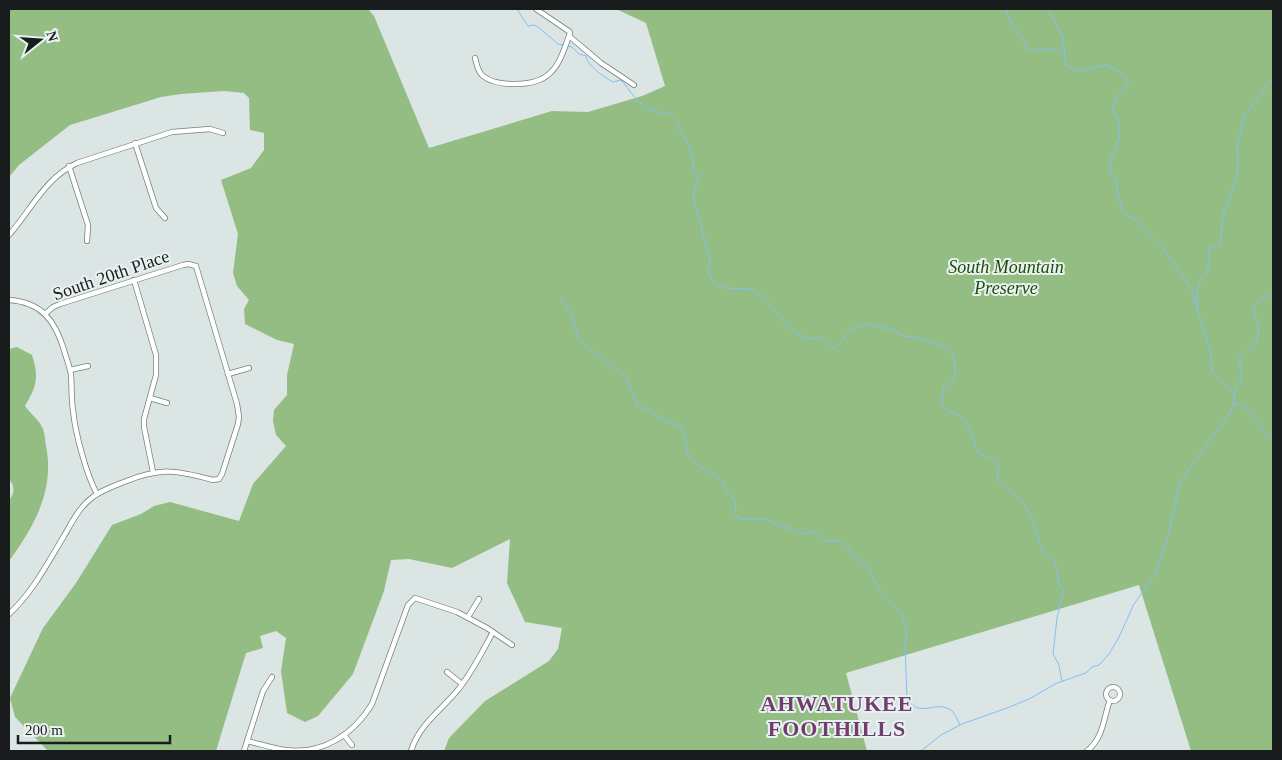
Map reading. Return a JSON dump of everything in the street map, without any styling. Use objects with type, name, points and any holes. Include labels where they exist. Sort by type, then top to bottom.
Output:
[{"type":"street","points":[[475,58],[478,71],[492,81],[524,84],[536,82],[549,74],[558,64],[570,32],[536,9]]},
{"type":"street","points":[[569,36],[601,63],[634,85]]},
{"type":"street","points":[[9,235],[49,184],[69,166],[135,143],[181,131],[210,129],[223,133]]},
{"type":"street","points":[[135,143],[156,208],[164,218]]},
{"type":"street","points":[[69,166],[88,225],[87,241]]},
{"type":"street","name":"South 20th Place","points":[[9,300],[27,303],[45,314],[60,304],[134,280],[183,265],[196,266],[228,374]]},
{"type":"street","points":[[134,280],[156,355],[156,376],[144,426],[153,472]]},
{"type":"street","points":[[45,314],[58,334],[70,370],[74,418],[89,475],[97,494]]},
{"type":"street","points":[[70,370],[88,366]]},
{"type":"street","points":[[9,614],[31,590],[75,516],[97,494],[153,472],[176,471],[213,480],[219,479],[239,417],[228,374],[249,368]]},
{"type":"street","points":[[150,398],[167,402]]},
{"type":"street","points":[[247,741],[292,751],[317,748],[327,745],[344,735],[364,718],[372,704],[408,605],[415,598],[468,617],[512,645]]},
{"type":"street","points":[[468,617],[479,599]]},
{"type":"street","points":[[411,751],[419,732],[462,684],[493,632]]},
{"type":"street","points":[[447,672],[462,684]]},
{"type":"street","points":[[244,751],[263,691],[272,677]]},
{"type":"street","points":[[1087,751],[1096,742],[1102,730],[1110,700]]},
{"type":"street","points":[[344,735],[352,745]]},
{"type":"green space","name":"South Mountain Preserve","points":[[9,9],[368,9],[374,16],[429,148],[552,111],[588,112],[642,96],[665,86],[646,23],[616,9],[1273,9],[1273,751],[1191,751],[1139,585],[846,673],[867,751],[444,751],[449,738],[485,701],[549,661],[558,649],[562,628],[525,622],[507,583],[510,539],[452,568],[409,559],[391,560],[384,591],[353,674],[318,716],[305,722],[287,713],[281,671],[286,638],[276,631],[260,636],[263,648],[246,653],[216,751],[48,751],[15,717],[10,698],[43,628],[76,583],[112,525],[141,514],[154,506],[170,502],[239,521],[253,484],[286,446],[276,435],[273,421],[274,410],[287,395],[287,375],[294,344],[277,340],[245,324],[244,309],[249,300],[237,286],[233,273],[238,234],[221,180],[251,168],[264,150],[264,133],[250,130],[249,98],[244,93],[224,91],[161,97],[70,125],[19,165],[9,177]]},
{"type":"green space","points":[[17,347],[32,355],[36,369],[36,381],[25,406],[44,431],[48,478],[45,493],[34,521],[9,561],[9,500],[14,489],[9,479],[9,349]]},
{"type":"waterway","points":[[517,9],[528,26],[534,25],[538,27],[558,44],[572,47],[579,54],[586,56],[589,64],[609,80],[613,82],[621,80],[647,109],[653,112],[668,113],[674,118],[687,140],[694,163],[692,171],[700,174],[693,196],[710,259],[708,272],[714,283],[724,288],[751,289],[765,298],[786,324],[797,334],[812,339],[820,336],[833,348],[837,347],[851,329],[867,324],[942,345],[952,353],[955,363],[955,375],[952,381],[944,387],[941,405],[961,417],[970,430],[978,454],[989,457],[995,462],[999,469],[997,476],[999,481],[1021,500],[1033,519],[1041,549],[1055,561],[1059,584],[1063,591],[1057,618],[1053,654],[1059,665],[1062,681]]},
{"type":"waterway","points":[[1007,9],[1010,21],[1027,48],[1032,50],[1049,49],[1063,54]]},
{"type":"waterway","points":[[1048,9],[1063,37],[1066,66],[1080,71],[1106,65],[1121,72],[1129,82],[1116,98],[1112,109],[1119,121],[1119,137],[1110,161],[1110,170],[1116,181],[1123,213],[1136,220],[1160,245],[1180,271],[1192,291],[1211,353],[1212,372],[1230,389],[1234,396]]},
{"type":"waterway","points":[[1198,305],[1198,287],[1207,272],[1210,247],[1220,245],[1223,215],[1237,175],[1237,144],[1245,115],[1273,78]]},
{"type":"waterway","points":[[921,751],[941,735],[962,724],[1029,699],[1057,683],[1086,673],[1092,667],[1099,665],[1109,654],[1134,604],[1155,574],[1167,540],[1179,487],[1187,471],[1231,412],[1235,398],[1234,393],[1242,375],[1239,359],[1254,345],[1258,336],[1258,327],[1253,308],[1256,303],[1273,293]]},
{"type":"waterway","points":[[560,298],[573,317],[579,339],[613,368],[627,376],[628,384],[638,407],[647,409],[662,419],[680,426],[684,432],[688,454],[694,462],[721,480],[728,494],[735,500],[735,514],[739,519],[764,519],[804,534],[811,531],[826,541],[841,541],[849,549],[851,555],[868,567],[878,587],[894,606],[901,611],[907,632],[905,643],[907,699],[918,708],[946,708],[953,712],[960,725]]},
{"type":"waterway","points":[[1234,403],[1242,406],[1252,414],[1263,430],[1273,438]]},
{"type":"district","name":"AHWATUKEE FOOTHILLS","points":[[837,716]]}]
